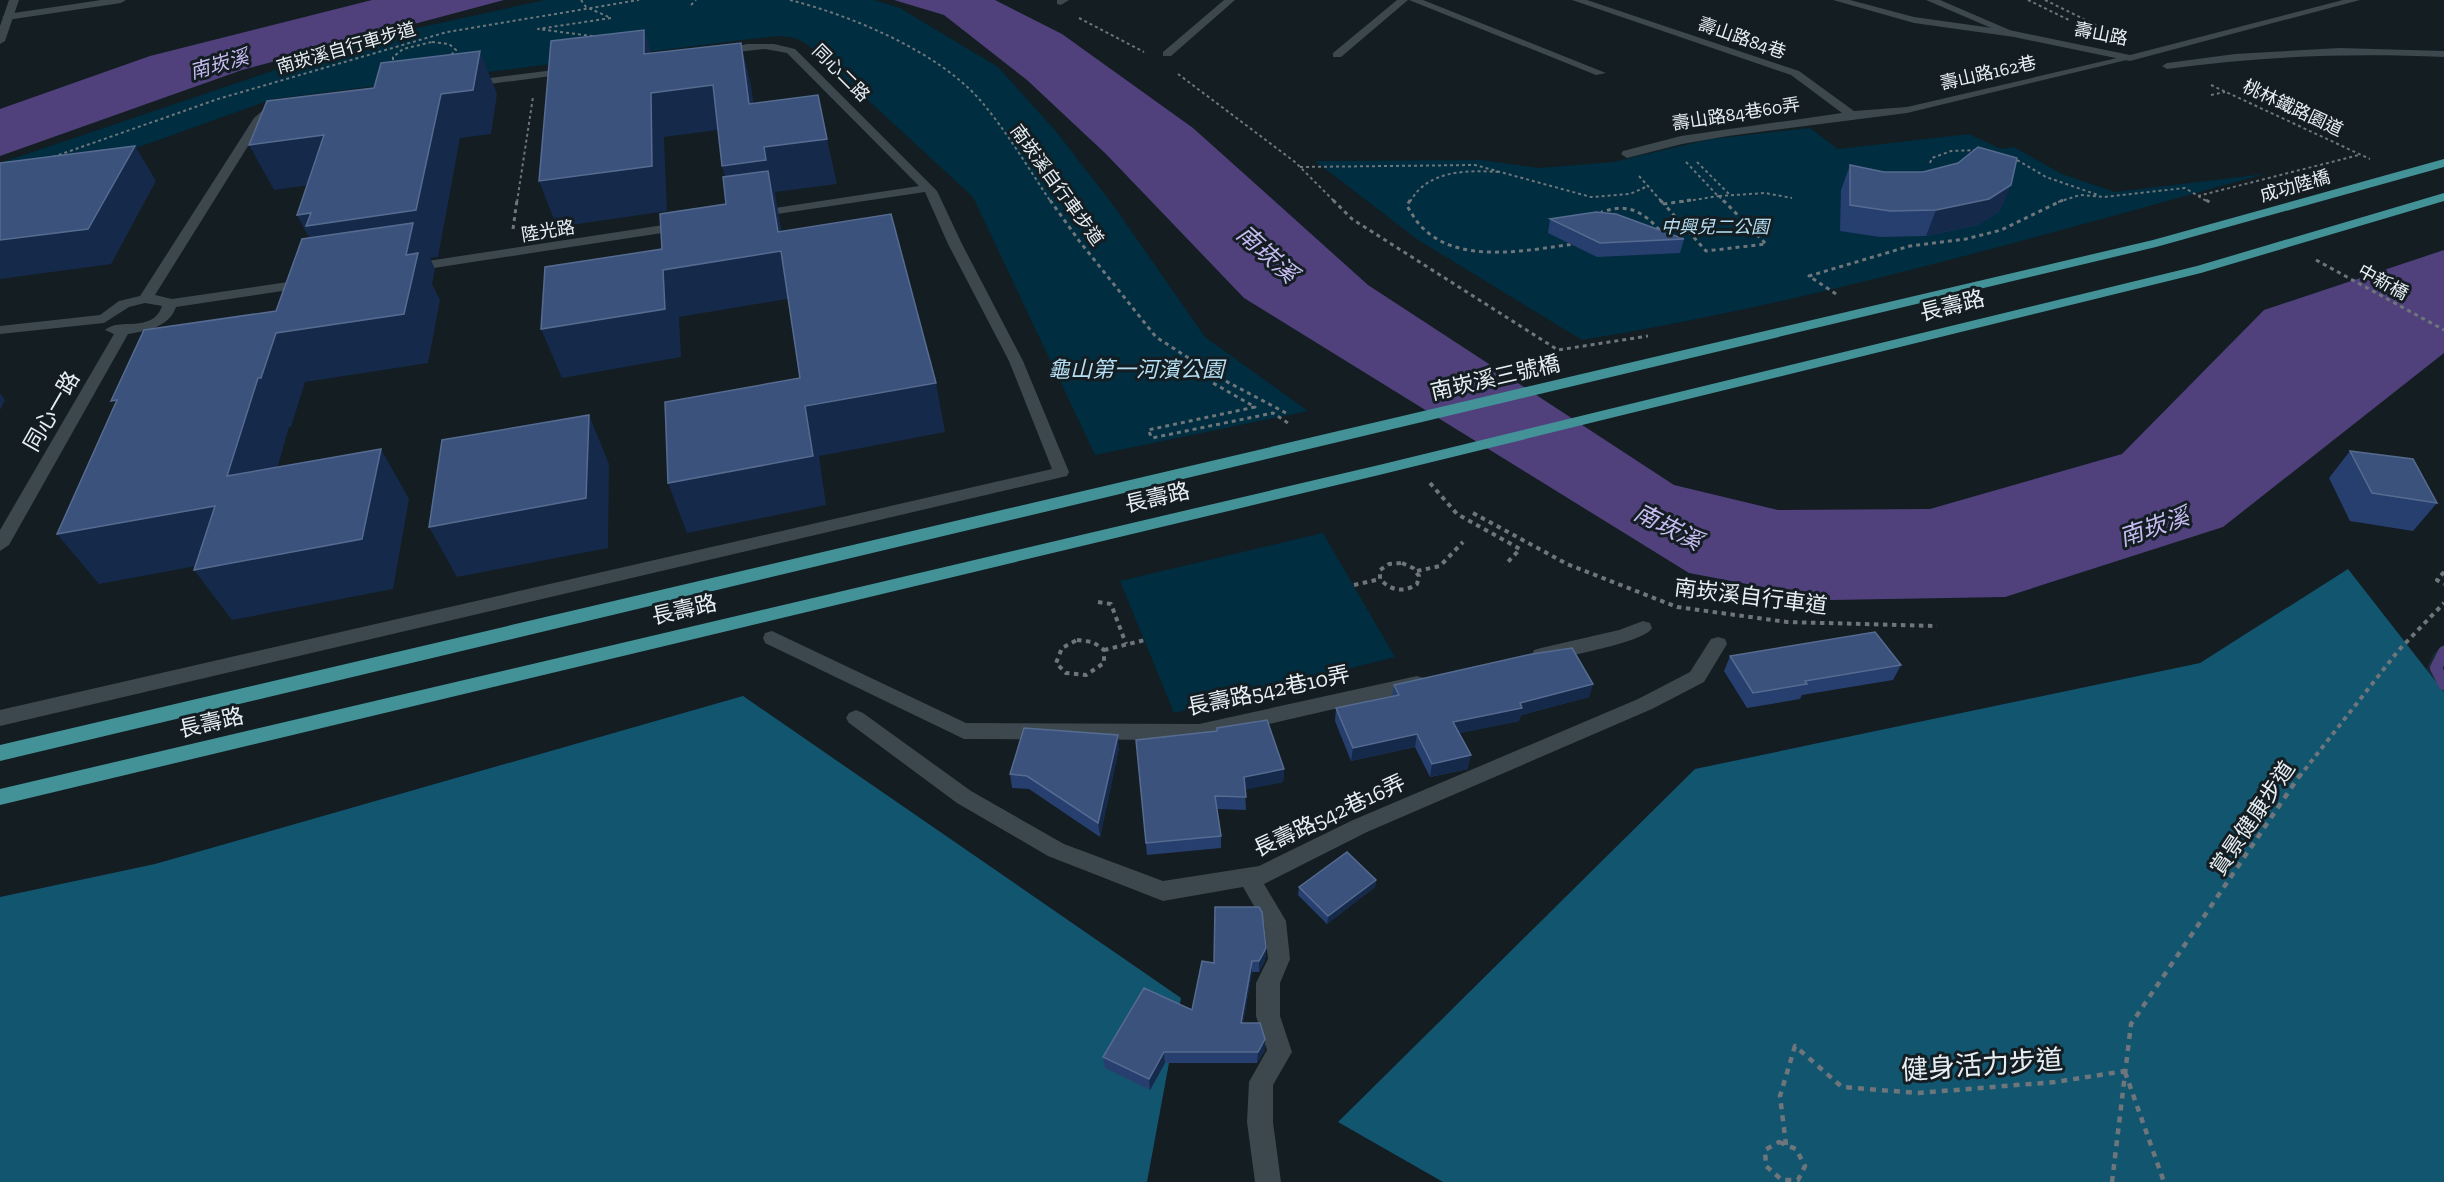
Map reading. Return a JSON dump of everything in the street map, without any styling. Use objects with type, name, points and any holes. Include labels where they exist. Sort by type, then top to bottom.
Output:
[{"type":"main road","name":"成功陸橋","points":[[2156,243],[2444,163]]},
{"type":"main road","name":"長壽路","points":[[0,797],[1379,470],[2201,269],[2444,197]]},
{"type":"main road","name":"長壽路","points":[[1682,356],[2156,243]]},
{"type":"main road","name":"南崁溪三號橋","points":[[1317,442],[1682,356]]},
{"type":"main road","name":"長壽路","points":[[0,753],[1072,498],[1317,442]]},
{"type":"street","points":[[0,41],[14,0]]},
{"type":"street","points":[[8,17],[121,0]]},
{"type":"street","points":[[1167,54],[1230,0]]},
{"type":"street","points":[[1336,55],[1403,0]]},
{"type":"street","points":[[1414,0],[1600,73]]},
{"type":"street","name":"壽山路84巷","points":[[1577,0],[1795,74],[1852,114]]},
{"type":"street","name":"壽山路","points":[[1838,0],[1914,20],[2014,34],[2130,58],[2355,0]]},
{"type":"street","points":[[1931,0],[2014,34]]},
{"type":"street","name":"同心二路","points":[[0,718],[1061,472],[1016,361],[955,244],[930,190],[791,51],[780,46],[763,46],[704,53]]},
{"type":"street","points":[[2152,52],[2173,65],[2227,58],[2313,54],[2393,51],[2444,54]]},
{"type":"street","name":"壽山路162巷","points":[[1852,114],[1916,108],[2130,58]]},
{"type":"street","points":[[458,85],[587,69]]},
{"type":"street","points":[[145,299],[258,120],[266,113],[288,108]]},
{"type":"street","name":"壽山路84巷60弄","points":[[1626,154],[1675,141],[1852,114]]},
{"type":"street","points":[[744,218],[930,190]]},
{"type":"street","name":"陸光路","points":[[393,272],[697,225]]},
{"type":"street","points":[[104,319],[104,327],[123,331],[153,323],[170,306],[322,283]]},
{"type":"street","points":[[0,330],[104,319],[115,309],[145,299],[161,299],[170,306]]},
{"type":"street","name":"同心一路","points":[[0,545],[123,331]]},
{"type":"street","points":[[1520,660],[1623,636],[1643,628]]},
{"type":"street","name":"長壽路542巷10弄","points":[[772,638],[964,731],[1199,732],[1439,678]]},
{"type":"street","name":"長壽路542巷16弄","points":[[856,718],[964,797],[1056,850],[1163,891],[1262,875],[1360,826],[1645,704],[1697,677],[1718,644]]},
{"type":"street","points":[[1248,877],[1275,921],[1279,958],[1269,983],[1268,1016],[1280,1052],[1261,1082],[1260,1122],[1268,1182]]},
{"type":"path","points":[[581,0],[586,7],[611,18],[538,29],[604,39]]},
{"type":"path","name":"南崁溪自行車步道","points":[[44,161],[218,99],[447,32],[586,7],[639,0]]},
{"type":"path","points":[[691,5],[696,0]]},
{"type":"path","name":"南崁溪自行車步道","points":[[790,0],[821,8],[863,25],[927,56],[980,99],[1080,242],[1156,337],[1218,377],[1286,413]]},
{"type":"path","points":[[1070,14],[1149,54]]},
{"type":"path","points":[[392,48],[403,49],[432,42],[454,46],[456,50],[449,58],[411,67],[396,64],[393,57],[403,49]]},
{"type":"path","points":[[422,72],[427,65]]},
{"type":"path","points":[[1169,67],[1300,167],[1352,219],[1558,350],[1657,334]]},
{"type":"path","name":"桃林鐵路園道","points":[[2204,82],[2376,162]]},
{"type":"path","points":[[513,230],[533,92]]},
{"type":"path","points":[[2211,95],[2226,92]]},
{"type":"path","points":[[1675,141],[1731,195]]},
{"type":"path","points":[[1930,163],[1932,158],[1951,151],[1985,150]]},
{"type":"path","points":[[2005,155],[2046,177],[2104,197]]},
{"type":"path","points":[[2199,196],[2360,155]]},
{"type":"path","points":[[1300,167],[1477,165],[1593,197],[1619,197],[1648,186]]},
{"type":"path","points":[[1506,172],[1482,170],[1449,173],[1420,186],[1412,194],[1407,206],[1412,218],[1421,227],[1455,247],[1491,252],[1519,252],[1575,243],[1579,246]]},
{"type":"path","points":[[1825,297],[1836,294],[1809,276],[1910,246],[1966,238],[2001,230],[2067,198],[2080,195],[2104,197],[2185,188],[2215,205]]},
{"type":"path","points":[[1719,196],[1766,244],[1706,251],[1664,204],[1719,196],[1766,193],[1792,198]]},
{"type":"path","points":[[1605,222],[1602,212],[1618,206],[1629,207],[1648,216],[1662,233]]},
{"type":"path","points":[[1652,234],[1687,230]]},
{"type":"path","name":"中新橋","points":[[2310,257],[2444,330]]},
{"type":"path","points":[[1218,377],[1213,383],[1255,407],[1148,430],[1152,438],[1273,413],[1297,429]]},
{"type":"path","points":[[1430,483],[1457,514],[1520,549],[1505,565]]},
{"type":"path","name":"南崁溪自行車道","points":[[1473,513],[1567,564],[1677,607],[1787,622],[1937,626]]},
{"type":"path","points":[[1417,571],[1419,580],[1408,590],[1388,588],[1380,579],[1380,570],[1389,564],[1402,563],[1417,571],[1440,566],[1463,542]]},
{"type":"path","points":[[2444,572],[2437,580],[2444,584]]},
{"type":"path","points":[[1354,585],[1380,579]]},
{"type":"path","points":[[1098,602],[1112,604],[1126,644]]},
{"type":"path","name":"賞景健康步道","points":[[2112,1182],[2131,1024],[2313,756],[2398,651],[2444,603]]},
{"type":"path","points":[[1077,640],[1093,642],[1104,650],[1104,663],[1094,673],[1086,676],[1064,673],[1056,663],[1058,651],[1063,646],[1077,640]]},
{"type":"path","points":[[1104,650],[1145,640]]},
{"type":"path","name":"健身活力步道","points":[[1786,1145],[1780,1096],[1795,1046],[1842,1087],[1918,1093],[2055,1082],[2125,1071]]},
{"type":"path","points":[[2125,1071],[2164,1182]]},
{"type":"path","points":[[1779,1142],[1786,1145],[1796,1149],[1805,1166],[1798,1180],[1781,1181],[1766,1166],[1765,1150],[1779,1142]]},
{"type":"shaded area","points":[[2348,569],[2444,692],[2444,1182],[1443,1182],[1338,1122],[1695,769],[2200,663]]},
{"type":"shaded area","points":[[2444,644],[2444,692],[2426,670],[2433,654]]},
{"type":"shaded area","points":[[743,696],[1181,998],[1147,1182],[0,1182],[0,897],[155,864]]},
{"type":"green space","name":"龜山第一河濱公園","points":[[545,0],[874,0],[900,8],[998,67],[1055,130],[1114,206],[1205,337],[1308,411],[1095,455],[973,197],[807,44],[795,38],[780,36],[759,38],[273,99],[0,197],[0,163],[272,71],[408,30]]},
{"type":"green space","name":"中興兒二公園","points":[[1810,128],[1838,149],[1969,134],[2001,149],[2014,147],[2062,174],[2115,192],[2265,174],[2011,244],[1841,287],[1755,307],[1582,340],[1418,240],[1315,161],[1482,160],[1539,168],[1613,162],[1711,139]]},
{"type":"green space","points":[[1323,533],[1395,657],[1174,713],[1120,581]]},
{"type":"water","name":"南崁溪","points":[[372,0],[504,0],[242,70],[0,156],[0,109],[150,56]]},
{"type":"water","name":"南崁溪","points":[[894,0],[995,0],[1062,34],[1193,128],[1368,285],[1674,485],[1778,510],[1930,509],[2122,454],[2264,310],[2444,250],[2444,353],[2223,527],[2005,597],[1831,600],[1689,573],[1244,298],[1106,154],[1027,80],[944,15]]},
{"type":"building","points":[[644,30],[644,54],[741,43],[749,104],[818,95],[827,139],[764,147],[766,160],[722,166],[713,85],[651,93],[652,166],[539,181],[551,41]]},
{"type":"building","points":[[480,51],[473,90],[441,94],[416,210],[306,226],[311,213],[297,215],[324,135],[249,145],[267,101],[374,88],[381,63]]},
{"type":"building","points":[[135,146],[88,229],[0,240],[0,163]]},
{"type":"building","points":[[1978,147],[2017,158],[2011,185],[1989,199],[1936,210],[1890,211],[1850,205],[1850,165],[1884,172],[1923,172],[1958,163]]},
{"type":"building","points":[[768,171],[778,232],[891,214],[936,383],[805,406],[813,456],[668,483],[665,402],[800,378],[781,251],[663,270],[665,309],[541,329],[545,267],[662,249],[660,214],[726,204],[723,177]]},
{"type":"building","points":[[1596,212],[1616,214],[1684,239],[1600,243],[1550,219]]},
{"type":"building","points":[[413,223],[406,255],[418,253],[404,314],[276,333],[261,378],[258,378],[227,476],[381,449],[362,539],[194,570],[215,506],[57,534],[117,400],[111,401],[144,330],[276,311],[302,239]]},
{"type":"building","points":[[589,415],[586,498],[429,527],[442,440]]},
{"type":"building","points":[[2350,451],[2413,459],[2437,503],[2372,493]]},
{"type":"building","points":[[1875,632],[1901,665],[1805,681],[1807,684],[1753,693],[1730,656]]},
{"type":"building","points":[[1572,648],[1593,684],[1520,703],[1522,708],[1453,722],[1471,755],[1432,764],[1417,734],[1353,748],[1336,708],[1399,695],[1394,685],[1532,654]]},
{"type":"building","points":[[1267,720],[1284,769],[1244,777],[1246,797],[1215,796],[1221,836],[1146,843],[1136,740],[1217,731],[1217,728]]},
{"type":"building","points":[[1024,728],[1118,735],[1098,823],[1027,776],[1010,774]]},
{"type":"building","points":[[1347,852],[1376,880],[1328,916],[1299,887]]},
{"type":"building","points":[[1215,907],[1259,907],[1262,912],[1266,948],[1259,961],[1252,961],[1241,1023],[1260,1023],[1265,1039],[1258,1052],[1164,1052],[1149,1079],[1103,1057],[1144,988],[1192,1010],[1202,961],[1214,963]]},
{"type":"waterway","points":[[2444,652],[2436,668],[2444,684]]}]
